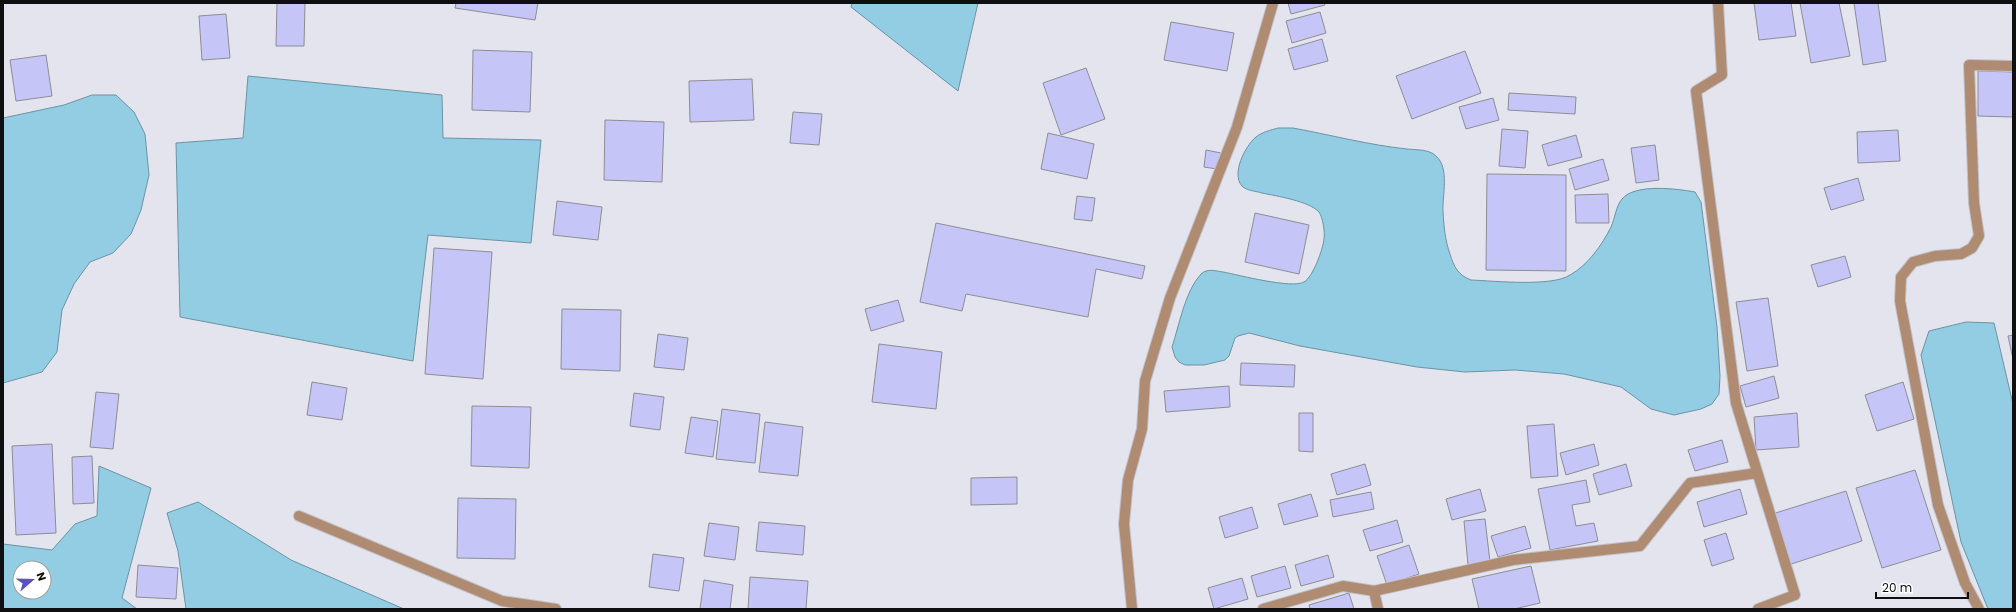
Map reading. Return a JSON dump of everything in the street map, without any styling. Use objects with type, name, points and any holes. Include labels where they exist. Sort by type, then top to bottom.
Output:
[{"type":"street","points":[[1132,609],[1124,524],[1128,480],[1142,429],[1145,381],[1170,298],[1237,127],[1273,3]]},
{"type":"street","points":[[1718,3],[1722,75],[1696,91],[1736,403],[1795,595],[1758,609]]},
{"type":"street","points":[[1979,609],[1965,583],[1938,506],[1900,301],[1901,277],[1913,262],[1934,256],[1961,254],[1972,248],[1980,236],[1974,203],[1969,65],[2013,66]]},
{"type":"street","points":[[1263,609],[1343,586],[1374,591],[1513,560],[1640,546],[1690,484],[1757,472]]},
{"type":"street","points":[[299,516],[502,601],[556,609]]},
{"type":"street","points":[[1374,591],[1378,609]]},
{"type":"water","points":[[852,3],[978,3],[958,91],[851,7]]},
{"type":"water","points":[[248,76],[442,95],[443,138],[541,140],[531,243],[428,235],[413,361],[180,317],[176,143],[243,138]]},
{"type":"water","points":[[92,95],[116,95],[134,112],[145,134],[149,175],[141,210],[131,234],[113,253],[90,262],[74,284],[62,310],[57,352],[42,372],[3,383],[3,118],[64,105]]},
{"type":"water","points":[[1278,128],[1293,128],[1378,145],[1422,150],[1430,152],[1436,156],[1443,168],[1444,175],[1443,212],[1448,249],[1457,270],[1463,276],[1471,280],[1537,282],[1562,279],[1577,271],[1594,254],[1611,227],[1620,202],[1628,194],[1636,191],[1657,188],[1695,192],[1701,202],[1717,327],[1720,376],[1719,394],[1712,404],[1701,409],[1674,415],[1651,409],[1621,387],[1564,374],[1515,370],[1465,372],[1417,367],[1300,346],[1249,333],[1235,338],[1229,356],[1225,360],[1204,365],[1185,365],[1179,362],[1175,357],[1172,347],[1187,299],[1195,281],[1203,272],[1209,270],[1277,283],[1298,284],[1304,282],[1311,275],[1317,262],[1322,249],[1324,236],[1323,221],[1319,212],[1314,208],[1300,202],[1246,189],[1239,181],[1238,175],[1241,160],[1252,141],[1258,135]]},
{"type":"water","points":[[1966,322],[1994,323],[2013,404],[2013,609],[1988,609],[1961,542],[1921,355],[1929,331]]},
{"type":"water","points":[[99,466],[151,488],[122,598],[137,609],[3,609],[3,544],[52,550],[75,524],[97,516]]},
{"type":"water","points":[[198,502],[291,560],[404,609],[186,609],[178,551],[167,513]]},
{"type":"building","points":[[277,3],[305,3],[304,46],[276,46]]},
{"type":"building","points":[[456,3],[538,3],[535,20],[455,8]]},
{"type":"building","points":[[1288,3],[1324,3],[1325,5],[1291,14]]},
{"type":"building","points":[[1754,3],[1791,3],[1796,36],[1759,40]]},
{"type":"building","points":[[1800,3],[1839,3],[1850,56],[1811,63]]},
{"type":"building","points":[[1854,3],[1878,3],[1886,61],[1863,65]]},
{"type":"building","points":[[1320,12],[1326,33],[1292,43],[1286,21]]},
{"type":"building","points":[[226,14],[230,58],[202,60],[199,16]]},
{"type":"building","points":[[1171,22],[1234,33],[1227,71],[1164,60]]},
{"type":"building","points":[[1322,39],[1328,61],[1294,70],[1288,49]]},
{"type":"building","points":[[473,50],[532,52],[530,112],[472,110]]},
{"type":"building","points":[[1465,51],[1481,93],[1412,119],[1396,76]]},
{"type":"building","points":[[46,55],[52,96],[16,101],[10,60]]},
{"type":"building","points":[[1086,68],[1105,119],[1061,135],[1043,83]]},
{"type":"building","points":[[1978,71],[2013,72],[2013,117],[1978,116]]},
{"type":"building","points":[[752,79],[754,120],[690,122],[689,81]]},
{"type":"building","points":[[1509,93],[1576,97],[1575,114],[1508,110]]},
{"type":"building","points":[[1493,98],[1499,120],[1466,129],[1459,107]]},
{"type":"building","points":[[793,112],[822,114],[819,145],[790,143]]},
{"type":"building","points":[[605,120],[664,122],[662,182],[604,180]]},
{"type":"building","points":[[1502,129],[1528,131],[1525,168],[1499,166]]},
{"type":"building","points":[[1898,130],[1900,161],[1858,163],[1857,132]]},
{"type":"building","points":[[1048,133],[1094,144],[1087,179],[1041,169]]},
{"type":"building","points":[[1576,135],[1582,157],[1548,166],[1542,145]]},
{"type":"building","points":[[1655,145],[1659,180],[1636,183],[1631,148]]},
{"type":"building","points":[[1206,150],[1226,154],[1223,170],[1204,167]]},
{"type":"building","points":[[1603,159],[1609,180],[1575,190],[1569,169]]},
{"type":"building","points":[[1487,174],[1566,175],[1566,271],[1486,270]]},
{"type":"building","points":[[1858,178],[1864,200],[1831,210],[1824,188]]},
{"type":"building","points":[[1608,194],[1609,223],[1576,223],[1575,195]]},
{"type":"building","points":[[1077,196],[1095,198],[1092,221],[1074,219]]},
{"type":"building","points":[[557,201],[602,207],[598,240],[553,235]]},
{"type":"building","points":[[1255,213],[1309,225],[1299,274],[1245,262]]},
{"type":"building","points":[[936,223],[1145,266],[1142,279],[1096,269],[1088,317],[966,294],[962,311],[920,302]]},
{"type":"building","points":[[434,248],[492,252],[483,379],[425,374]]},
{"type":"building","points":[[1845,256],[1851,277],[1818,287],[1811,265]]},
{"type":"building","points":[[1768,298],[1778,366],[1747,371],[1736,302]]},
{"type":"building","points":[[898,300],[904,321],[871,331],[865,309]]},
{"type":"building","points":[[562,309],[621,310],[620,371],[561,369]]},
{"type":"building","points":[[658,334],[688,338],[684,370],[654,367]]},
{"type":"building","points":[[2013,335],[2013,359],[2008,336]]},
{"type":"building","points":[[879,344],[942,352],[936,409],[872,402]]},
{"type":"building","points":[[1241,363],[1295,365],[1294,387],[1240,385]]},
{"type":"building","points":[[1774,376],[1779,398],[1746,407],[1740,386]]},
{"type":"building","points":[[312,382],[347,388],[342,420],[307,415]]},
{"type":"building","points":[[1903,382],[1914,419],[1877,431],[1865,395]]},
{"type":"building","points":[[1229,386],[1230,407],[1166,412],[1164,391]]},
{"type":"building","points":[[96,392],[119,394],[113,449],[90,447]]},
{"type":"building","points":[[634,393],[664,397],[660,430],[630,426]]},
{"type":"building","points":[[472,406],[531,407],[529,468],[471,466]]},
{"type":"building","points":[[722,409],[760,414],[755,463],[716,459]]},
{"type":"building","points":[[1299,413],[1313,413],[1313,452],[1299,451]]},
{"type":"building","points":[[1797,413],[1799,447],[1756,450],[1754,417]]},
{"type":"building","points":[[691,417],[718,421],[713,457],[685,453]]},
{"type":"building","points":[[765,422],[803,427],[798,476],[759,472]]},
{"type":"building","points":[[1554,424],[1558,476],[1531,478],[1527,426]]},
{"type":"building","points":[[1722,440],[1728,462],[1695,471],[1688,450]]},
{"type":"building","points":[[52,444],[56,533],[16,535],[12,446]]},
{"type":"building","points":[[1594,444],[1599,465],[1566,475],[1560,453]]},
{"type":"building","points":[[92,456],[94,503],[73,504],[72,457]]},
{"type":"building","points":[[1365,464],[1371,485],[1337,495],[1331,474]]},
{"type":"building","points":[[1626,464],[1632,486],[1599,495],[1593,474]]},
{"type":"building","points":[[1915,470],[1941,550],[1882,568],[1856,488]]},
{"type":"building","points":[[1017,477],[1017,504],[971,505],[971,478]]},
{"type":"building","points":[[1586,480],[1590,502],[1572,505],[1576,526],[1594,523],[1598,541],[1550,550],[1538,489]]},
{"type":"building","points":[[1480,489],[1486,511],[1452,520],[1446,499]]},
{"type":"building","points":[[1740,489],[1747,514],[1704,527],[1697,502]]},
{"type":"building","points":[[1846,491],[1862,541],[1782,567],[1766,516]]},
{"type":"building","points":[[1371,492],[1374,509],[1333,517],[1330,500]]},
{"type":"building","points":[[1311,494],[1318,516],[1284,525],[1278,504]]},
{"type":"building","points":[[458,498],[516,499],[515,559],[457,558]]},
{"type":"building","points":[[1252,507],[1258,528],[1225,538],[1219,517]]},
{"type":"building","points":[[1485,519],[1490,562],[1468,565],[1464,521]]},
{"type":"building","points":[[1397,520],[1403,542],[1370,551],[1363,530]]},
{"type":"building","points":[[759,522],[805,526],[803,555],[756,551]]},
{"type":"building","points":[[709,523],[739,527],[735,560],[704,556]]},
{"type":"building","points":[[1525,526],[1531,548],[1498,557],[1491,536]]},
{"type":"building","points":[[1726,533],[1734,559],[1712,566],[1704,540]]},
{"type":"building","points":[[1409,545],[1419,574],[1387,585],[1377,556]]},
{"type":"building","points":[[653,554],[684,558],[679,591],[649,587]]},
{"type":"building","points":[[1328,555],[1334,577],[1301,586],[1295,565]]},
{"type":"building","points":[[138,565],[178,568],[176,599],[136,597]]},
{"type":"building","points":[[1285,566],[1291,588],[1257,597],[1251,576]]},
{"type":"building","points":[[1531,566],[1540,603],[1514,609],[1479,609],[1472,579]]},
{"type":"building","points":[[750,577],[808,581],[806,609],[748,609]]},
{"type":"building","points":[[1242,578],[1248,599],[1214,609],[1208,588]]},
{"type":"building","points":[[704,580],[733,585],[730,609],[700,609]]},
{"type":"building","points":[[1349,593],[1354,609],[1310,609],[1309,605]]}]
